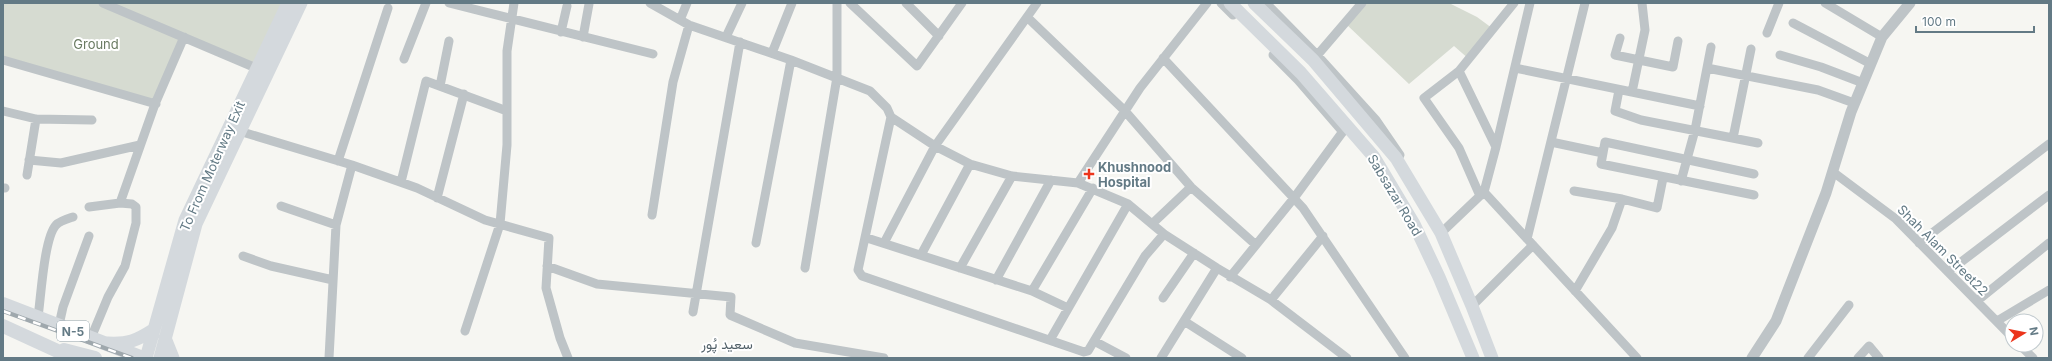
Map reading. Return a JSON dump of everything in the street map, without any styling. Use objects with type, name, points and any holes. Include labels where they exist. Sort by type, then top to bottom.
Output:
[{"type":"main road","name":"To From Moterway Exit","points":[[144,358],[185,220],[288,3]]},
{"type":"main road","name":"To From Moterway Exit","points":[[160,358],[196,224],[301,3]]},
{"type":"main road","name":"Sabsazar Road","points":[[1230,3],[1301,73],[1345,129],[1374,157],[1414,224],[1439,277],[1473,358]]},
{"type":"main road","name":"Sabsazar Road","points":[[1254,3],[1315,58],[1396,158],[1442,232],[1474,304],[1492,358]]},
{"type":"main road","name":"N-5","points":[[3,304],[144,358]]},
{"type":"main road","name":"N-5","points":[[3,326],[73,358]]},
{"type":"main road","points":[[104,343],[125,344],[140,338],[153,330]]},
{"type":"main road","points":[[165,338],[173,358]]},
{"type":"main road","points":[[54,349],[70,350],[94,358]]},
{"type":"street","points":[[102,3],[256,68]]},
{"type":"street","points":[[404,59],[426,3]]},
{"type":"street","points":[[449,3],[653,54]]},
{"type":"street","points":[[465,331],[500,224],[507,146],[507,51],[514,3]]},
{"type":"street","points":[[650,3],[689,25],[838,77],[870,91],[887,108],[891,117],[935,146],[970,164],[1012,176],[1078,183],[1128,204],[1153,223],[1164,234],[1230,277],[1271,300],[1347,358]]},
{"type":"street","points":[[680,20],[687,3]]},
{"type":"street","points":[[726,37],[742,3]]},
{"type":"street","points":[[772,53],[792,3]]},
{"type":"street","points":[[805,268],[838,77],[838,3]]},
{"type":"street","points":[[850,3],[917,66],[962,3]]},
{"type":"street","points":[[906,3],[938,36]]},
{"type":"street","points":[[884,243],[935,146],[1037,3]]},
{"type":"street","points":[[1078,183],[1125,111],[1163,58],[1207,3]]},
{"type":"street","points":[[1221,3],[1345,129],[1294,198],[1230,277]]},
{"type":"street","points":[[1266,3],[1315,58],[1362,3]]},
{"type":"street","points":[[1514,3],[1459,71],[1424,98],[1459,148],[1482,194],[1530,242],[1637,358]]},
{"type":"street","points":[[1442,232],[1482,194],[1496,147],[1530,3]]},
{"type":"street","points":[[1474,304],[1530,242],[1551,142],[1585,3]]},
{"type":"street","points":[[1632,92],[1645,30],[1642,3]]},
{"type":"street","points":[[1767,33],[1779,3]]},
{"type":"street","points":[[1825,3],[1882,37]]},
{"type":"street","points":[[1752,358],[1776,321],[1826,193],[1854,103],[1882,37],[1910,3]]},
{"type":"street","points":[[583,37],[589,4]]},
{"type":"street","points":[[561,32],[567,6]]},
{"type":"street","points":[[338,161],[388,8]]},
{"type":"street","points":[[1027,17],[1125,111],[1191,186],[1256,245]]},
{"type":"street","points":[[1793,23],[1870,64]]},
{"type":"street","points":[[652,215],[673,82],[689,25]]},
{"type":"street","points":[[120,203],[155,104],[184,37]]},
{"type":"street","points":[[1620,38],[1615,55],[1673,67],[1678,41]]},
{"type":"street","points":[[440,86],[449,41]]},
{"type":"street","points":[[693,312],[740,42]]},
{"type":"street","points":[[1681,181],[1695,130],[1712,47]]},
{"type":"street","points":[[1733,138],[1752,49]]},
{"type":"street","points":[[1780,55],[1821,67],[1863,83]]},
{"type":"street","points":[[1163,58],[1294,198],[1323,236],[1406,358]]},
{"type":"street","points":[[3,60],[155,104]]},
{"type":"street","points":[[756,243],[791,60]]},
{"type":"street","points":[[1515,68],[1566,80],[1700,106]]},
{"type":"street","points":[[1707,68],[1818,90],[1854,103]]},
{"type":"street","points":[[1459,71],[1496,147]]},
{"type":"street","points":[[401,182],[426,81],[507,111]]},
{"type":"street","points":[[1619,90],[1615,111],[1641,120],[1758,143]]},
{"type":"street","points":[[437,198],[464,94]]},
{"type":"street","points":[[3,111],[36,119],[92,120]]},
{"type":"street","points":[[891,117],[858,270],[862,276],[1084,352],[1088,351],[1145,256],[1164,234]]},
{"type":"street","points":[[27,175],[36,119]]},
{"type":"street","points":[[239,131],[352,165],[401,182],[485,220],[549,238],[546,288],[550,305],[568,358]]},
{"type":"street","points":[[1551,142],[1603,153]]},
{"type":"street","points":[[1754,174],[1605,142],[1601,164],[1663,178],[1754,195]]},
{"type":"street","points":[[1920,242],[2049,144]]},
{"type":"street","points":[[29,160],[61,163],[140,145]]},
{"type":"street","points":[[921,255],[970,164]]},
{"type":"street","points":[[329,358],[336,225],[352,165]]},
{"type":"street","name":"Shah Alam Street22","points":[[1833,172],[1896,218],[2004,328]]},
{"type":"street","points":[[960,268],[1012,176]]},
{"type":"street","points":[[1574,191],[1622,199],[1657,208],[1663,178]]},
{"type":"street","points":[[996,280],[1051,180]]},
{"type":"street","points":[[1153,223],[1191,186]]},
{"type":"street","points":[[1032,291],[1093,188]]},
{"type":"street","points":[[1948,272],[2049,195]]},
{"type":"street","points":[[1575,291],[1612,228],[1622,199]]},
{"type":"street","points":[[89,206],[120,203],[132,204],[136,207],[137,211],[136,223],[125,266],[108,297],[91,338]]},
{"type":"street","points":[[1050,340],[1128,204]]},
{"type":"street","points":[[280,206],[336,225]]},
{"type":"street","points":[[38,317],[48,244],[52,231],[57,224],[73,217]]},
{"type":"street","points":[[59,326],[63,307],[89,236]]},
{"type":"street","points":[[1271,300],[1323,236]]},
{"type":"street","points":[[866,238],[1032,291],[1068,308]]},
{"type":"street","points":[[1977,301],[2049,243]]},
{"type":"street","points":[[1163,298],[1194,253]]},
{"type":"street","points":[[242,256],[271,266],[333,280]]},
{"type":"street","points":[[547,266],[597,284],[731,297],[730,315],[794,343],[884,358]]},
{"type":"street","points":[[1161,358],[1217,268]]},
{"type":"street","points":[[1997,321],[2049,290]]},
{"type":"street","points":[[1808,358],[1849,305]]},
{"type":"street","points":[[1184,321],[1242,358]]},
{"type":"street","points":[[1094,341],[1126,358]]},
{"type":"street","points":[[1858,358],[1869,346],[1879,358]]},
{"type":"green space","name":"Ground","points":[[3,3],[288,3],[256,68],[184,38],[156,104],[3,60]]},
{"type":"green space","points":[[1364,3],[1449,3],[1477,17],[1496,31],[1470,60],[1454,46],[1409,84],[1346,24]]},
{"type":"railway","points":[[3,311],[132,358]]},
{"type":"place","name":"Khushnood Hospital","points":[[1089,174]]},
{"type":"district","name":"سعید پُور","points":[[727,343]]}]
